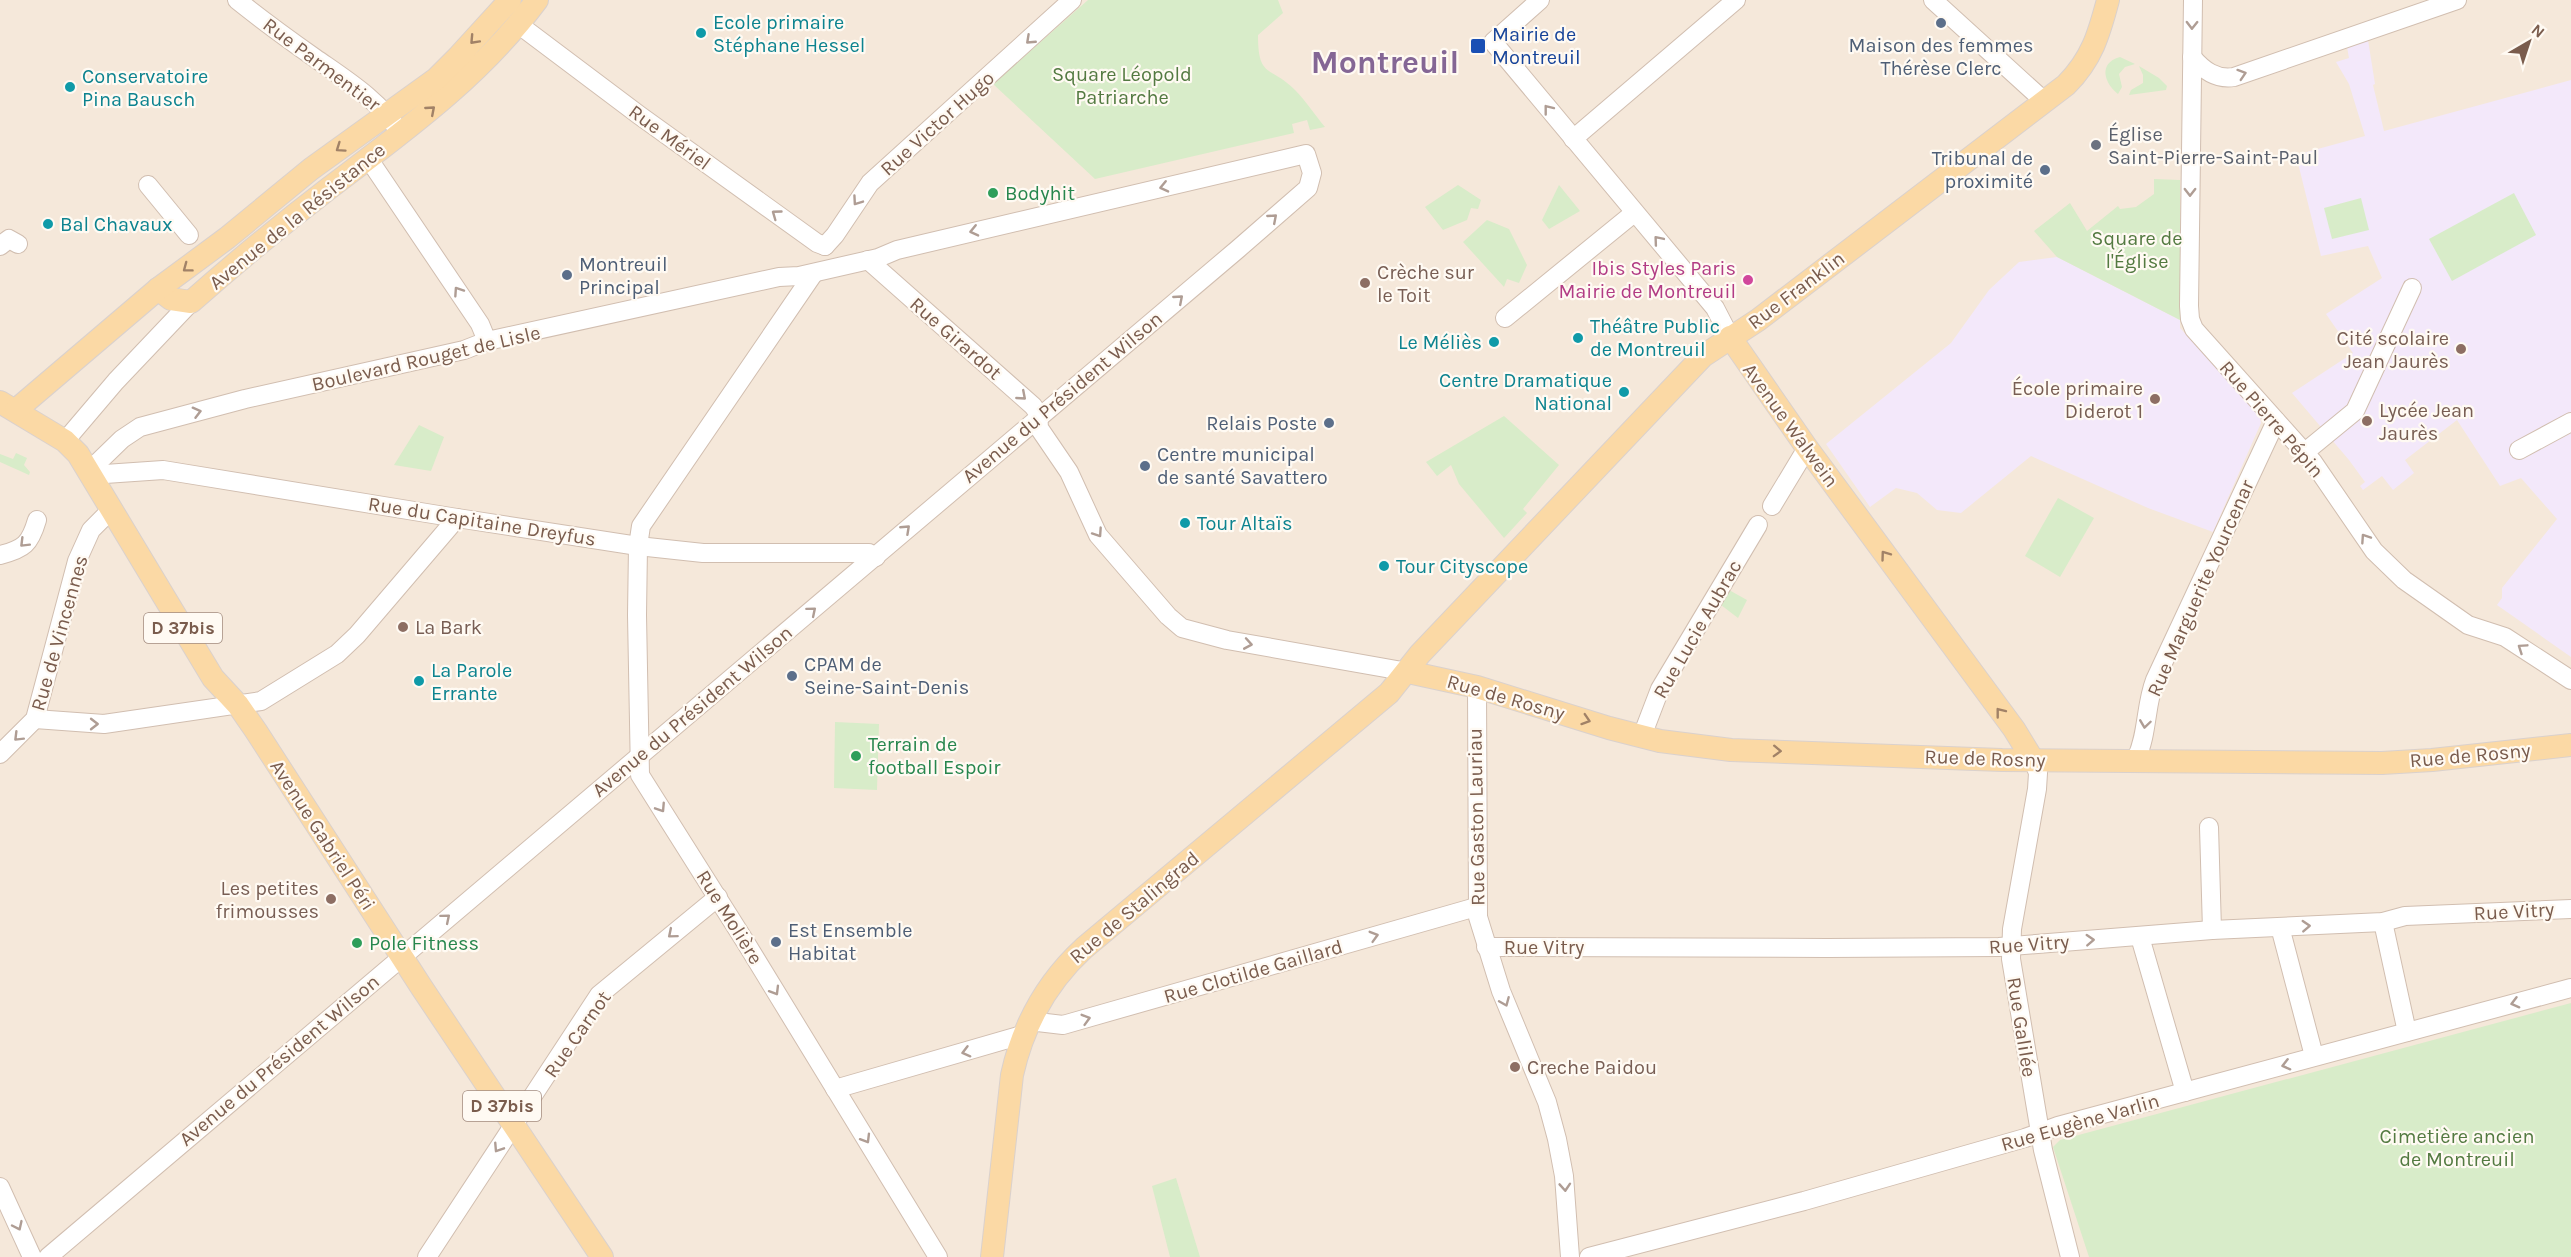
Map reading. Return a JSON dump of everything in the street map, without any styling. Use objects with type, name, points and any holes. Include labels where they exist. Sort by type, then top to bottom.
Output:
[{"type":"main road","name":"Avenue de la Résistance","points":[[8,406],[227,238],[311,169],[436,79],[510,0]]},
{"type":"main road","name":"Avenue de la Résistance","points":[[191,302],[241,257],[401,134],[469,77],[537,0]]},
{"type":"main road","name":"Rue Franklin","points":[[1408,672],[1420,654],[1703,356],[1758,320],[2066,85],[2085,64],[2101,29],[2108,0]]},
{"type":"main road","points":[[158,289],[171,299],[191,302]]},
{"type":"main road","name":"Avenue Walwein","points":[[1730,337],[1807,448],[2014,729],[2033,760]]},
{"type":"main road","name":"Avenue Gabriel Péri","points":[[8,406],[65,441],[89,471],[213,678],[238,705],[602,1257]]},
{"type":"main road","name":"Rue de Rosny","points":[[1408,672],[1477,687],[1660,741],[1731,750],[2033,760],[2136,759],[2382,763],[2571,745]]},
{"type":"main road","name":"Rue de Stalingrad","points":[[992,1257],[1011,1075],[1026,1028],[1062,969],[1084,948],[1389,693],[1408,672]]},
{"type":"street","name":"Rue Parmentier","points":[[237,0],[268,25],[363,91],[388,114],[401,134]]},
{"type":"street","name":"Rue Victor Hugo","points":[[826,253],[835,235],[870,183],[1072,0]]},
{"type":"street","name":"Avenue Walwein","points":[[1540,0],[1493,42],[1715,308],[1730,337]]},
{"type":"street","points":[[1572,139],[1736,0]]},
{"type":"street","points":[[1932,0],[2044,101]]},
{"type":"street","name":"Rue Pierre Pépin","points":[[2193,0],[2190,319],[2199,336],[2305,452],[2374,551],[2404,580],[2468,625],[2505,637],[2571,680]]},
{"type":"street","points":[[2192,57],[2209,73],[2225,78],[2234,77],[2457,0]]},
{"type":"street","name":"Rue Mériel","points":[[518,24],[817,243],[826,253]]},
{"type":"street","name":"Boulevard Rouget de Lisle","points":[[89,471],[122,439],[140,427],[245,399],[464,350],[487,341],[779,277],[814,273],[868,260],[892,251],[1306,154]]},
{"type":"street","name":"Avenue du Président Wilson","points":[[48,1257],[638,755],[876,557],[910,524],[1017,434],[1039,419],[1308,188],[1312,173],[1306,154]]},
{"type":"street","points":[[368,159],[480,324],[487,341]]},
{"type":"street","points":[[148,185],[189,234]]},
{"type":"street","points":[[1505,318],[1634,213]]},
{"type":"street","points":[[0,246],[9,239],[18,244]]},
{"type":"street","name":"Boulevard Rouget de Lisle","points":[[779,277],[826,253],[892,251]]},
{"type":"street","name":"Rue Girardot","points":[[868,260],[1033,406],[1039,419]]},
{"type":"street","points":[[638,546],[641,526],[649,512],[814,273]]},
{"type":"street","points":[[2305,452],[2355,411],[2412,288]]},
{"type":"street","name":"Avenue de la Résistance","points":[[65,441],[116,381],[191,302]]},
{"type":"street","points":[[1039,419],[1039,428],[1069,472],[1098,535],[1168,616],[1182,628],[1227,640],[1408,672]]},
{"type":"street","name":"Rue Marguerite Yourcenar","points":[[2136,759],[2142,748],[2148,702],[2155,680],[2276,421]]},
{"type":"street","points":[[2519,450],[2571,422]]},
{"type":"street","points":[[1772,506],[1807,448]]},
{"type":"street","name":"Rue du Capitaine Dreyfus","points":[[89,471],[105,474],[163,470],[638,546],[703,553],[869,553],[876,557]]},
{"type":"street","name":"Rue de Vincennes","points":[[0,754],[35,719],[77,561],[91,530],[112,509]]},
{"type":"street","points":[[35,719],[104,724],[261,701],[337,654],[376,616],[457,518]]},
{"type":"street","points":[[0,555],[20,550],[29,540],[37,520]]},
{"type":"street","name":"Rue Lucie Aubrac","points":[[1642,736],[1660,689],[1758,525]]},
{"type":"street","name":"Rue Molière","points":[[638,546],[638,755],[640,775],[938,1257]]},
{"type":"street","name":"Rue Gaston Lauriau","points":[[1477,687],[1476,907],[1500,991],[1546,1102],[1557,1140],[1564,1176],[1569,1257]]},
{"type":"street","name":"Rue Galilée","points":[[2033,760],[2038,774],[2037,789],[2011,945],[2040,1133],[2070,1257]]},
{"type":"street","points":[[2209,827],[2212,930]]},
{"type":"street","name":"Rue Carnot","points":[[427,1257],[599,995],[717,897]]},
{"type":"street","name":"Rue Clotilde Gaillard","points":[[836,1089],[1026,1028],[1063,1025],[1476,907]]},
{"type":"street","name":"Rue Vitry","points":[[1486,946],[1827,948],[2011,945],[2212,930],[2383,922],[2405,916],[2571,909]]},
{"type":"street","points":[[2383,922],[2408,1032]]},
{"type":"street","points":[[2280,927],[2314,1056]]},
{"type":"street","points":[[2140,937],[2185,1092]]},
{"type":"street","name":"Rue Eugène Varlin","points":[[1589,1257],[1804,1201],[2058,1126],[2571,988]]},
{"type":"street","points":[[1,1193],[32,1257]]},
{"type":"shaded area","points":[[0,0],[2571,0],[2571,1257],[0,1257]]},
{"type":"shaded area","name":"Cité scolaire Jean Jaurès","points":[[2368,40],[2375,84],[2373,85],[2384,131],[2571,80],[2571,657],[2497,605],[2502,598],[2502,588],[2557,519],[2521,478],[2500,486],[2457,420],[2405,460],[2414,473],[2393,490],[2382,476],[2363,490],[2360,486],[2365,482],[2349,460],[2292,393],[2353,353],[2326,314],[2382,278],[2368,246],[2321,256],[2296,155],[2365,136],[2349,84],[2336,62],[2349,58],[2347,47]]},
{"type":"shaded area","points":[[2057,257],[2180,320],[2180,328],[2259,413],[2261,423],[2213,532],[2148,508],[2031,456],[1961,513],[1937,510],[1917,493],[1896,488],[1870,507],[1826,444],[1951,343],[1989,290],[2019,262]]},
{"type":"green space","name":"Square Léopold Patriarche","points":[[1088,0],[1278,0],[1283,13],[1258,35],[1260,59],[1267,70],[1299,94],[1325,127],[1310,130],[1307,120],[1292,124],[1294,133],[1095,179],[993,84]]},
{"type":"green space","points":[[2120,57],[2135,64],[2125,67],[2119,74],[2122,87],[2118,94],[2109,84],[2106,68],[2113,60]]},
{"type":"green space","points":[[2139,66],[2159,78],[2167,86],[2166,90],[2129,95],[2131,90],[2143,83],[2143,75]]},
{"type":"green space","name":"Square de l'Église","points":[[2154,179],[2180,180],[2180,320],[2057,257],[2034,231],[2070,203],[2087,231],[2118,206],[2120,209],[2136,207],[2154,194]]},
{"type":"green space","points":[[1458,185],[1481,200],[1478,209],[1471,208],[1467,220],[1443,230],[1425,207]]},
{"type":"green space","points":[[1559,185],[1580,211],[1549,229],[1542,220]]},
{"type":"green space","points":[[2514,193],[2536,235],[2452,281],[2429,239]]},
{"type":"green space","points":[[2361,198],[2369,230],[2332,239],[2324,208]]},
{"type":"green space","points":[[1487,220],[1509,229],[1527,265],[1519,283],[1507,279],[1504,287],[1463,242]]},
{"type":"green space","points":[[1504,416],[1559,465],[1523,509],[1527,513],[1504,538],[1459,484],[1451,465],[1437,476],[1426,462]]},
{"type":"green space","points":[[419,425],[444,437],[431,471],[394,465]]},
{"type":"green space","points":[[16,453],[27,458],[24,465],[30,472],[29,475],[0,462],[0,454],[13,459]]},
{"type":"green space","points":[[2058,498],[2094,518],[2060,577],[2025,556]]},
{"type":"green space","points":[[1729,590],[1747,600],[1738,618],[1721,605]]},
{"type":"green space","name":"Terrain de football Espoir","points":[[835,722],[879,724],[877,790],[834,788]]},
{"type":"green space","name":"Cimetière ancien de Montreuil","points":[[2571,1003],[2571,1257],[2089,1257],[2053,1147],[2060,1140]]},
{"type":"green space","points":[[1176,1178],[1200,1257],[1170,1257],[1152,1186]]},
{"type":"place","name":"Maison des femmes Thérèse Clerc","points":[[1941,23]]},
{"type":"place","name":"Ecole primaire Stéphane Hessel","points":[[701,33]]},
{"type":"place","name":"Mairie de Montreuil","points":[[1478,46]]},
{"type":"place","name":"Conservatoire Pina Bausch","points":[[70,87]]},
{"type":"place","name":"Église Saint-Pierre-Saint-Paul","points":[[2096,145]]},
{"type":"place","name":"Tribunal de proximité","points":[[2045,170]]},
{"type":"place","name":"Bodyhit","points":[[993,193]]},
{"type":"place","name":"Bal Chavaux","points":[[48,224]]},
{"type":"place","name":"Montreuil Principal","points":[[567,275]]},
{"type":"place","name":"Ibis Styles Paris Mairie de Montreuil","points":[[1748,280]]},
{"type":"place","name":"Crèche sur le Toit","points":[[1365,283]]},
{"type":"place","name":"Théâtre Public de Montreuil","points":[[1578,338]]},
{"type":"place","name":"Le Méliès","points":[[1494,342]]},
{"type":"place","name":"Cité scolaire Jean Jaurès","points":[[2461,349]]},
{"type":"place","name":"Centre Dramatique National","points":[[1624,392]]},
{"type":"place","name":"École primaire Diderot 1","points":[[2155,399]]},
{"type":"place","name":"Lycée Jean Jaurès","points":[[2367,421]]},
{"type":"place","name":"Relais Poste","points":[[1329,423]]},
{"type":"place","name":"Centre municipal de santé Savattero","points":[[1145,466]]},
{"type":"place","name":"Tour Altaïs","points":[[1185,523]]},
{"type":"place","name":"Tour Cityscope","points":[[1384,566]]},
{"type":"place","name":"La Bark","points":[[403,627]]},
{"type":"place","name":"CPAM de Seine-Saint-Denis","points":[[792,676]]},
{"type":"place","name":"La Parole Errante","points":[[419,681]]},
{"type":"place","name":"Terrain de football Espoir","points":[[856,756]]},
{"type":"place","name":"Les petites frimousses","points":[[331,899]]},
{"type":"place","name":"Est Ensemble Habitat","points":[[776,942]]},
{"type":"place","name":"Pole Fitness","points":[[357,943]]},
{"type":"place","name":"Creche Paidou","points":[[1515,1067]]},
{"type":"district","name":"Montreuil","points":[[1385,62]]}]
